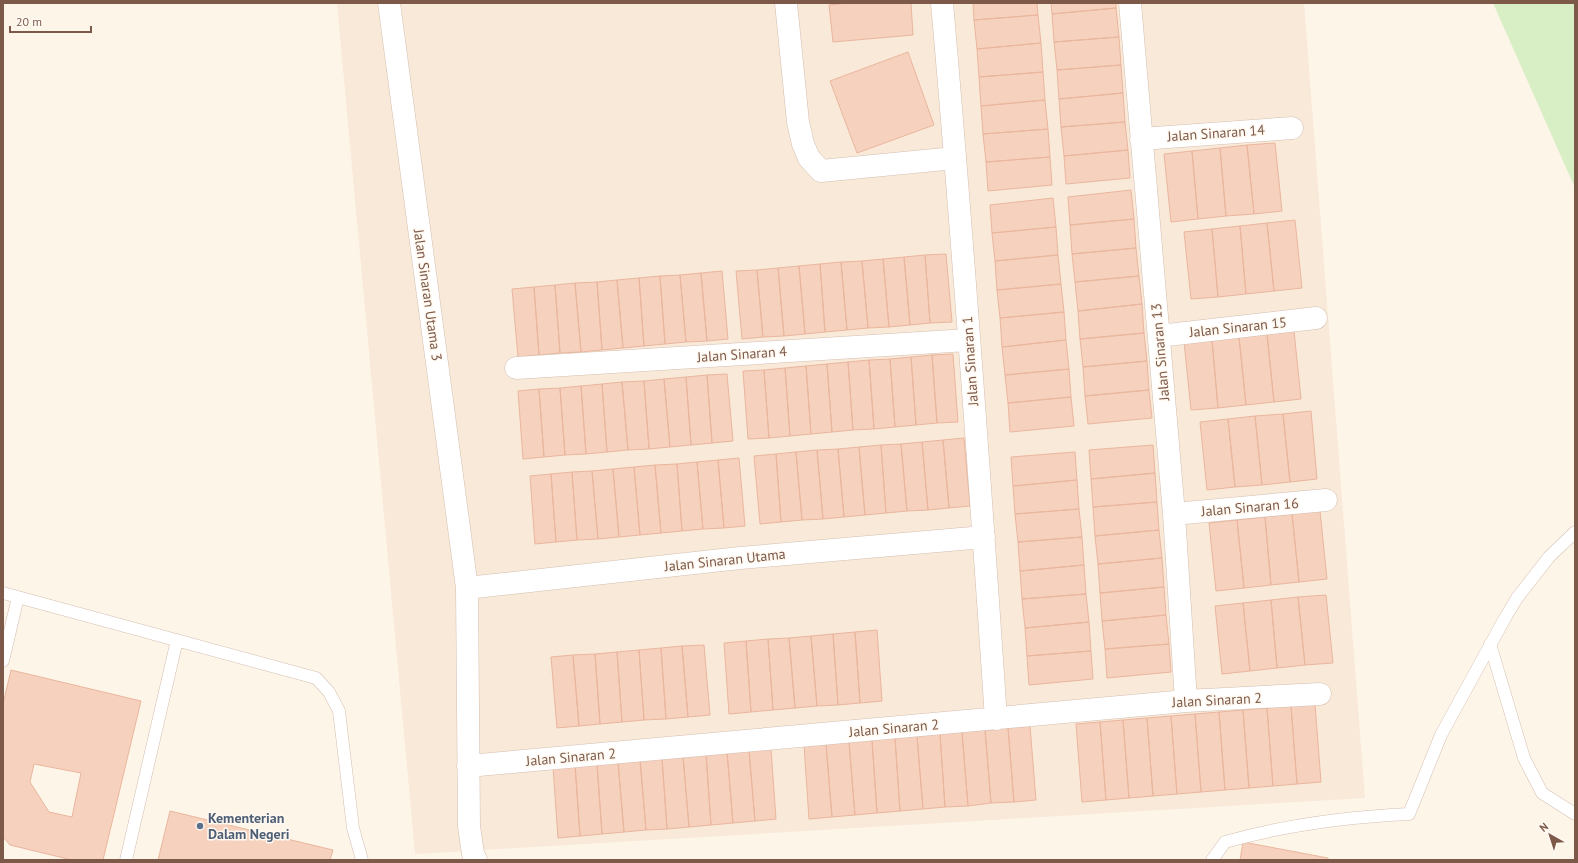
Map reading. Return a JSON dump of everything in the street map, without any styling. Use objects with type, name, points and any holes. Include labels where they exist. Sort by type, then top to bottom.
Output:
[{"type":"street","name":"Jalan Sinaran Utama 3","points":[[389,3],[467,588],[469,826],[473,854],[476,860]]},
{"type":"street","points":[[786,3],[798,122],[803,144],[809,158],[821,171],[956,158]]},
{"type":"street","name":"Jalan Sinaran 1","points":[[942,3],[956,158],[996,719]]},
{"type":"street","name":"Jalan Sinaran 13","points":[[1130,3],[1174,514],[1186,701]]},
{"type":"street","name":"Jalan Sinaran 14","points":[[1141,139],[1292,128]]},
{"type":"street","name":"Jalan Sinaran 15","points":[[1159,336],[1316,318]]},
{"type":"street","name":"Jalan Sinaran 4","points":[[516,368],[968,340]]},
{"type":"street","name":"Jalan Sinaran 16","points":[[1174,514],[1326,500]]},
{"type":"street","name":"Jalan Sinaran Utama","points":[[467,588],[740,558],[984,537]]},
{"type":"street","name":"Jalan Sinaran 2","points":[[468,766],[1186,701],[1320,694]]},
{"type":"lane","points":[[1212,860],[1225,842],[1264,831],[1364,816],[1409,814],[1441,735],[1490,644],[1522,592],[1549,557],[1575,532]]},
{"type":"lane","points":[[3,593],[316,678],[329,692],[338,711],[353,828],[362,860]]},
{"type":"lane","points":[[3,661],[18,597]]},
{"type":"lane","points":[[126,860],[176,640]]},
{"type":"lane","points":[[1490,644],[1524,758],[1542,792],[1575,814]]},
{"type":"shaded area","points":[[337,3],[1304,3],[1365,798],[415,854]]},
{"type":"green space","points":[[1493,3],[1575,3],[1575,188]]},
{"type":"building","points":[[847,3],[911,3],[913,35],[833,42],[829,5]]},
{"type":"building","points":[[973,3],[1037,3],[1038,15],[974,20]]},
{"type":"building","points":[[1051,3],[1116,3],[1116,8],[1052,14]]},
{"type":"building","points":[[1116,8],[1119,37],[1054,42],[1052,14]]},
{"type":"building","points":[[1038,15],[1041,43],[977,49],[974,20]]},
{"type":"building","points":[[1119,37],[1121,65],[1057,70],[1054,42]]},
{"type":"building","points":[[1041,43],[1043,72],[979,77],[977,49]]},
{"type":"building","points":[[908,52],[934,125],[857,153],[830,81]]},
{"type":"building","points":[[1121,65],[1123,93],[1059,99],[1057,70]]},
{"type":"building","points":[[1043,72],[1045,100],[981,106],[979,77]]},
{"type":"building","points":[[1123,93],[1125,122],[1061,127],[1059,99]]},
{"type":"building","points":[[1045,100],[1048,129],[983,134],[981,106]]},
{"type":"building","points":[[1125,122],[1128,150],[1064,156],[1061,127]]},
{"type":"building","points":[[1048,129],[1050,157],[986,162],[983,134]]},
{"type":"building","points":[[1275,143],[1282,211],[1254,214],[1247,145]]},
{"type":"building","points":[[1247,145],[1254,214],[1226,216],[1220,148]]},
{"type":"building","points":[[1220,148],[1226,216],[1198,219],[1192,151]]},
{"type":"building","points":[[1128,150],[1130,178],[1066,184],[1064,156]]},
{"type":"building","points":[[1192,151],[1198,219],[1171,222],[1164,154]]},
{"type":"building","points":[[1050,157],[1052,185],[988,191],[986,162]]},
{"type":"building","points":[[1131,190],[1134,219],[1070,225],[1068,197]]},
{"type":"building","points":[[1053,198],[1056,227],[992,233],[990,205]]},
{"type":"building","points":[[1134,219],[1136,248],[1072,254],[1070,225]]},
{"type":"building","points":[[1295,220],[1302,288],[1274,291],[1267,223]]},
{"type":"building","points":[[1267,223],[1274,291],[1246,294],[1240,226]]},
{"type":"building","points":[[1240,226],[1246,294],[1218,297],[1212,229]]},
{"type":"building","points":[[1056,227],[1058,255],[995,261],[992,233]]},
{"type":"building","points":[[1212,229],[1218,297],[1191,299],[1184,232]]},
{"type":"building","points":[[1136,248],[1139,276],[1075,282],[1072,254]]},
{"type":"building","points":[[946,254],[952,322],[930,323],[925,255]]},
{"type":"building","points":[[925,255],[930,323],[910,325],[904,257]]},
{"type":"building","points":[[1058,255],[1061,284],[997,290],[995,261]]},
{"type":"building","points":[[904,257],[910,325],[889,327],[883,259]]},
{"type":"building","points":[[883,259],[889,327],[868,328],[862,261]]},
{"type":"building","points":[[862,261],[868,328],[847,330],[841,262]]},
{"type":"building","points":[[841,262],[847,330],[825,332],[820,264]]},
{"type":"building","points":[[820,264],[825,332],[805,334],[799,266]]},
{"type":"building","points":[[799,266],[805,334],[784,336],[778,268]]},
{"type":"building","points":[[778,268],[784,336],[763,337],[757,270]]},
{"type":"building","points":[[757,270],[763,337],[742,339],[736,271]]},
{"type":"building","points":[[722,271],[728,339],[707,341],[701,273]]},
{"type":"building","points":[[701,273],[707,341],[686,342],[680,275]]},
{"type":"building","points":[[680,275],[686,342],[665,344],[660,276]]},
{"type":"building","points":[[660,276],[665,344],[644,346],[639,278]]},
{"type":"building","points":[[1139,276],[1142,304],[1078,311],[1075,282]]},
{"type":"building","points":[[639,278],[644,346],[623,348],[617,280]]},
{"type":"building","points":[[617,280],[623,348],[602,350],[597,282]]},
{"type":"building","points":[[597,282],[602,350],[581,352],[575,283]]},
{"type":"building","points":[[575,283],[581,352],[560,353],[555,285]]},
{"type":"building","points":[[1061,284],[1064,312],[1000,318],[997,290]]},
{"type":"building","points":[[555,285],[560,353],[539,355],[534,287]]},
{"type":"building","points":[[534,287],[539,355],[518,357],[512,289]]},
{"type":"building","points":[[1142,304],[1144,333],[1080,339],[1078,311]]},
{"type":"building","points":[[1064,312],[1066,340],[1002,347],[1000,318]]},
{"type":"building","points":[[1294,331],[1301,399],[1274,402],[1267,334]]},
{"type":"building","points":[[1144,333],[1147,361],[1083,367],[1080,339]]},
{"type":"building","points":[[1267,334],[1274,402],[1246,405],[1239,337]]},
{"type":"building","points":[[1239,337],[1246,405],[1218,408],[1212,340]]},
{"type":"building","points":[[1066,340],[1069,369],[1005,375],[1002,347]]},
{"type":"building","points":[[1212,340],[1218,408],[1191,410],[1184,342]]},
{"type":"building","points":[[953,354],[958,422],[937,423],[932,355]]},
{"type":"building","points":[[932,355],[937,423],[916,425],[911,357]]},
{"type":"building","points":[[911,357],[916,425],[895,427],[890,359]]},
{"type":"building","points":[[890,359],[895,427],[874,429],[869,360]]},
{"type":"building","points":[[869,360],[874,429],[853,430],[848,362]]},
{"type":"building","points":[[1147,361],[1149,390],[1085,396],[1083,367]]},
{"type":"building","points":[[848,362],[853,430],[832,432],[827,364]]},
{"type":"building","points":[[827,364],[832,432],[811,434],[806,366]]},
{"type":"building","points":[[806,366],[811,434],[790,436],[785,368]]},
{"type":"building","points":[[785,368],[790,436],[769,438],[764,370]]},
{"type":"building","points":[[1069,369],[1071,397],[1008,403],[1005,375]]},
{"type":"building","points":[[764,370],[769,438],[748,439],[743,371]]},
{"type":"building","points":[[727,374],[733,441],[712,443],[707,375]]},
{"type":"building","points":[[707,375],[712,443],[691,445],[686,377]]},
{"type":"building","points":[[686,377],[691,445],[670,447],[664,379]]},
{"type":"building","points":[[664,379],[670,447],[649,449],[644,381]]},
{"type":"building","points":[[644,381],[649,449],[628,450],[622,382]]},
{"type":"building","points":[[622,382],[628,450],[607,452],[602,384]]},
{"type":"building","points":[[602,384],[607,452],[586,454],[581,386]]},
{"type":"building","points":[[581,386],[586,454],[565,455],[560,388]]},
{"type":"building","points":[[560,388],[565,455],[544,457],[539,389]]},
{"type":"building","points":[[539,389],[544,457],[523,459],[518,391]]},
{"type":"building","points":[[1149,390],[1152,418],[1088,424],[1085,396]]},
{"type":"building","points":[[1071,397],[1074,426],[1010,432],[1008,403]]},
{"type":"building","points":[[1311,411],[1317,479],[1290,482],[1283,414]]},
{"type":"building","points":[[1283,414],[1290,482],[1262,485],[1255,416]]},
{"type":"building","points":[[1255,416],[1262,485],[1235,487],[1228,419]]},
{"type":"building","points":[[1228,419],[1235,487],[1207,490],[1200,422]]},
{"type":"building","points":[[964,438],[970,506],[949,508],[943,440]]},
{"type":"building","points":[[943,440],[949,508],[928,510],[922,442]]},
{"type":"building","points":[[922,442],[928,510],[907,511],[901,444]]},
{"type":"building","points":[[901,444],[907,511],[886,513],[881,445]]},
{"type":"building","points":[[881,445],[886,513],[865,515],[859,447]]},
{"type":"building","points":[[1153,445],[1155,473],[1091,479],[1089,450]]},
{"type":"building","points":[[859,447],[865,515],[844,517],[838,449]]},
{"type":"building","points":[[838,449],[844,517],[823,519],[817,450]]},
{"type":"building","points":[[817,450],[823,519],[802,520],[796,452]]},
{"type":"building","points":[[796,452],[802,520],[781,522],[776,454]]},
{"type":"building","points":[[1075,452],[1077,480],[1013,486],[1011,457]]},
{"type":"building","points":[[776,454],[781,522],[760,524],[754,456]]},
{"type":"building","points":[[739,458],[745,526],[724,528],[718,460]]},
{"type":"building","points":[[718,460],[724,528],[703,529],[697,462]]},
{"type":"building","points":[[697,462],[703,529],[682,531],[677,464]]},
{"type":"building","points":[[677,464],[682,531],[661,533],[655,465]]},
{"type":"building","points":[[655,465],[661,533],[640,535],[634,467]]},
{"type":"building","points":[[634,467],[640,535],[619,537],[613,469]]},
{"type":"building","points":[[613,469],[619,537],[598,539],[592,471]]},
{"type":"building","points":[[592,471],[598,539],[577,540],[572,472]]},
{"type":"building","points":[[572,472],[577,540],[556,542],[551,474]]},
{"type":"building","points":[[1155,473],[1157,502],[1093,507],[1091,479]]},
{"type":"building","points":[[551,474],[556,542],[535,544],[530,476]]},
{"type":"building","points":[[1077,480],[1079,509],[1015,514],[1013,486]]},
{"type":"building","points":[[1157,502],[1159,530],[1095,536],[1093,507]]},
{"type":"building","points":[[1079,509],[1082,537],[1018,542],[1015,514]]},
{"type":"building","points":[[1320,511],[1327,579],[1299,582],[1292,514]]},
{"type":"building","points":[[1292,514],[1299,582],[1271,585],[1265,517]]},
{"type":"building","points":[[1265,517],[1271,585],[1244,588],[1237,520]]},
{"type":"building","points":[[1237,520],[1244,588],[1216,591],[1209,523]]},
{"type":"building","points":[[1159,530],[1162,558],[1098,564],[1095,536]]},
{"type":"building","points":[[1082,537],[1084,565],[1020,571],[1018,542]]},
{"type":"building","points":[[1162,558],[1164,587],[1100,593],[1098,564]]},
{"type":"building","points":[[1084,565],[1086,594],[1022,599],[1020,571]]},
{"type":"building","points":[[1164,587],[1166,615],[1102,621],[1100,593]]},
{"type":"building","points":[[1086,594],[1089,622],[1025,628],[1022,599]]},
{"type":"building","points":[[1326,595],[1333,663],[1305,665],[1298,597]]},
{"type":"building","points":[[1298,597],[1305,665],[1277,668],[1271,600]]},
{"type":"building","points":[[1271,600],[1277,668],[1250,671],[1243,603]]},
{"type":"building","points":[[1243,603],[1250,671],[1222,674],[1215,606]]},
{"type":"building","points":[[1166,615],[1169,644],[1105,649],[1102,621]]},
{"type":"building","points":[[1089,622],[1091,651],[1027,656],[1025,628]]},
{"type":"building","points":[[877,630],[882,701],[860,703],[855,632]]},
{"type":"building","points":[[855,632],[860,703],[838,705],[833,634]]},
{"type":"building","points":[[833,634],[838,705],[817,706],[811,636]]},
{"type":"building","points":[[811,636],[817,706],[795,708],[789,638]]},
{"type":"building","points":[[789,638],[795,708],[773,710],[768,639]]},
{"type":"building","points":[[768,639],[773,710],[751,712],[746,641]]},
{"type":"building","points":[[746,641],[751,712],[729,714],[724,643]]},
{"type":"building","points":[[1169,644],[1171,672],[1107,678],[1105,649]]},
{"type":"building","points":[[704,645],[710,715],[688,717],[682,646]]},
{"type":"building","points":[[682,646],[688,717],[666,719],[661,648]]},
{"type":"building","points":[[661,648],[666,719],[644,720],[639,650]]},
{"type":"building","points":[[639,650],[644,720],[622,722],[617,652]]},
{"type":"building","points":[[1091,651],[1093,679],[1029,685],[1027,656]]},
{"type":"building","points":[[617,652],[622,722],[600,724],[595,654]]},
{"type":"building","points":[[595,654],[600,724],[579,726],[573,655]]},
{"type":"building","points":[[573,655],[579,726],[557,728],[551,657]]},
{"type":"building","points":[[11,670],[141,701],[103,860],[72,860],[10,845],[3,837],[3,704]],"holes":[[[34,764],[81,773],[72,817],[49,812],[30,782]]]},
{"type":"building","points":[[1315,704],[1321,782],[1297,784],[1291,706]]},
{"type":"building","points":[[1291,706],[1297,784],[1273,786],[1267,708]]},
{"type":"building","points":[[1267,708],[1273,786],[1249,788],[1243,710]]},
{"type":"building","points":[[1243,710],[1249,788],[1225,790],[1219,712]]},
{"type":"building","points":[[1219,712],[1225,790],[1201,792],[1195,714]]},
{"type":"building","points":[[1195,714],[1201,792],[1177,794],[1171,716]]},
{"type":"building","points":[[1171,716],[1177,794],[1153,796],[1147,718]]},
{"type":"building","points":[[1147,718],[1153,796],[1129,798],[1123,720]]},
{"type":"building","points":[[1123,720],[1129,798],[1106,800],[1100,722]]},
{"type":"building","points":[[1100,722],[1106,800],[1082,802],[1076,724]]},
{"type":"building","points":[[1030,726],[1036,800],[1014,802],[1008,728]]},
{"type":"building","points":[[1008,728],[1014,802],[991,803],[985,730]]},
{"type":"building","points":[[985,730],[991,803],[968,806],[962,732]]},
{"type":"building","points":[[962,732],[968,806],[945,807],[940,734]]},
{"type":"building","points":[[940,734],[945,807],[923,809],[917,736]]},
{"type":"building","points":[[917,736],[923,809],[900,811],[895,738]]},
{"type":"building","points":[[895,738],[900,811],[877,813],[872,740]]},
{"type":"building","points":[[872,740],[877,813],[855,815],[849,742]]},
{"type":"building","points":[[849,742],[855,815],[832,817],[826,744]]},
{"type":"building","points":[[826,744],[832,817],[809,819],[804,745]]},
{"type":"building","points":[[771,749],[776,819],[755,821],[749,751]]},
{"type":"building","points":[[749,751],[755,821],[733,823],[727,752]]},
{"type":"building","points":[[727,752],[733,823],[711,825],[706,754]]},
{"type":"building","points":[[706,754],[711,825],[689,827],[683,756]]},
{"type":"building","points":[[683,756],[689,827],[667,829],[662,758]]},
{"type":"building","points":[[662,758],[667,829],[646,830],[640,760]]},
{"type":"building","points":[[640,760],[646,830],[624,832],[618,762]]},
{"type":"building","points":[[618,762],[624,832],[602,834],[597,764]]},
{"type":"building","points":[[597,764],[602,834],[580,836],[575,765]]},
{"type":"building","points":[[575,765],[580,836],[558,838],[553,767]]},
{"type":"building","name":"Kementerian Dalam Negeri","points":[[170,811],[333,850],[330,860],[158,860]]},
{"type":"building","points":[[1243,842],[1328,858],[1328,860],[1240,860]]},
{"type":"place","name":"Kementerian Dalam Negeri","points":[[200,826]]}]
